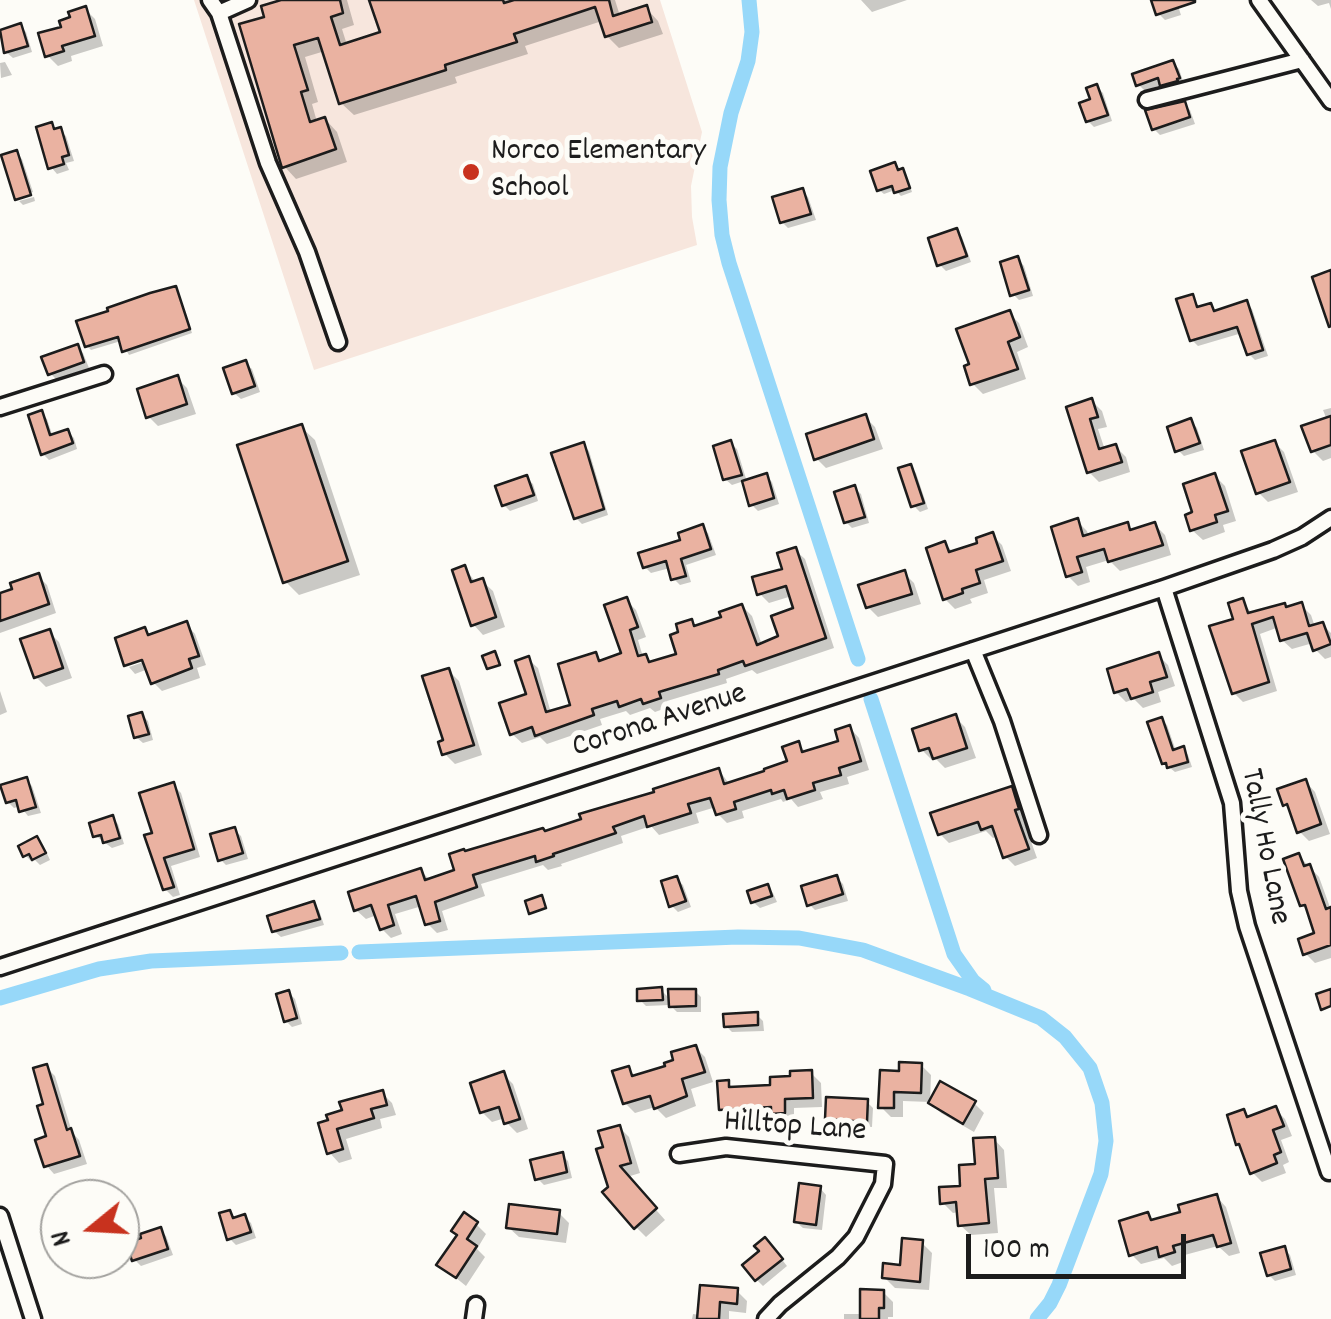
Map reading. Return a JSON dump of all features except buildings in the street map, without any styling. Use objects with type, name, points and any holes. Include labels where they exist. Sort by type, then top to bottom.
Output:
[{"type":"street","points":[[210,0],[220,13],[268,163],[307,252],[338,342]]},
{"type":"street","points":[[220,13],[248,0]]},
{"type":"street","points":[[1259,0],[1331,101]]},
{"type":"street","points":[[1147,100],[1302,60]]},
{"type":"street","points":[[0,407],[104,374]]},
{"type":"street","name":"Corona Avenue","points":[[0,966],[1164,588],[1273,550],[1331,518]]},
{"type":"street","name":"Tally Ho Lane","points":[[1164,588],[1232,803],[1239,891],[1247,926],[1330,1172]]},
{"type":"street","points":[[973,650],[1002,721],[1039,835]]},
{"type":"street","name":"Hilltop Lane","points":[[679,1154],[726,1147],[885,1164],[883,1184],[856,1236],[838,1258],[766,1319]]},
{"type":"street","points":[[0,1216],[34,1319]]},
{"type":"shaded area","name":"Norco Elementary School","points":[[194,0],[660,0],[702,132],[691,186],[697,245],[314,370]]},
{"type":"waterway","points":[[749,0],[752,32],[748,61],[731,113],[720,167],[722,235],[858,659]]},
{"type":"waterway","points":[[871,699],[954,954],[984,990]]},
{"type":"waterway","points":[[359,952],[799,938],[863,950],[1041,1018],[1065,1037],[1090,1068],[1102,1103],[1106,1141],[1101,1174],[1059,1285],[1037,1319]]},
{"type":"waterway","points":[[0,998],[99,969],[151,961],[341,953]]},
{"type":"place","name":"Norco Elementary School","points":[[471,172]]}]
